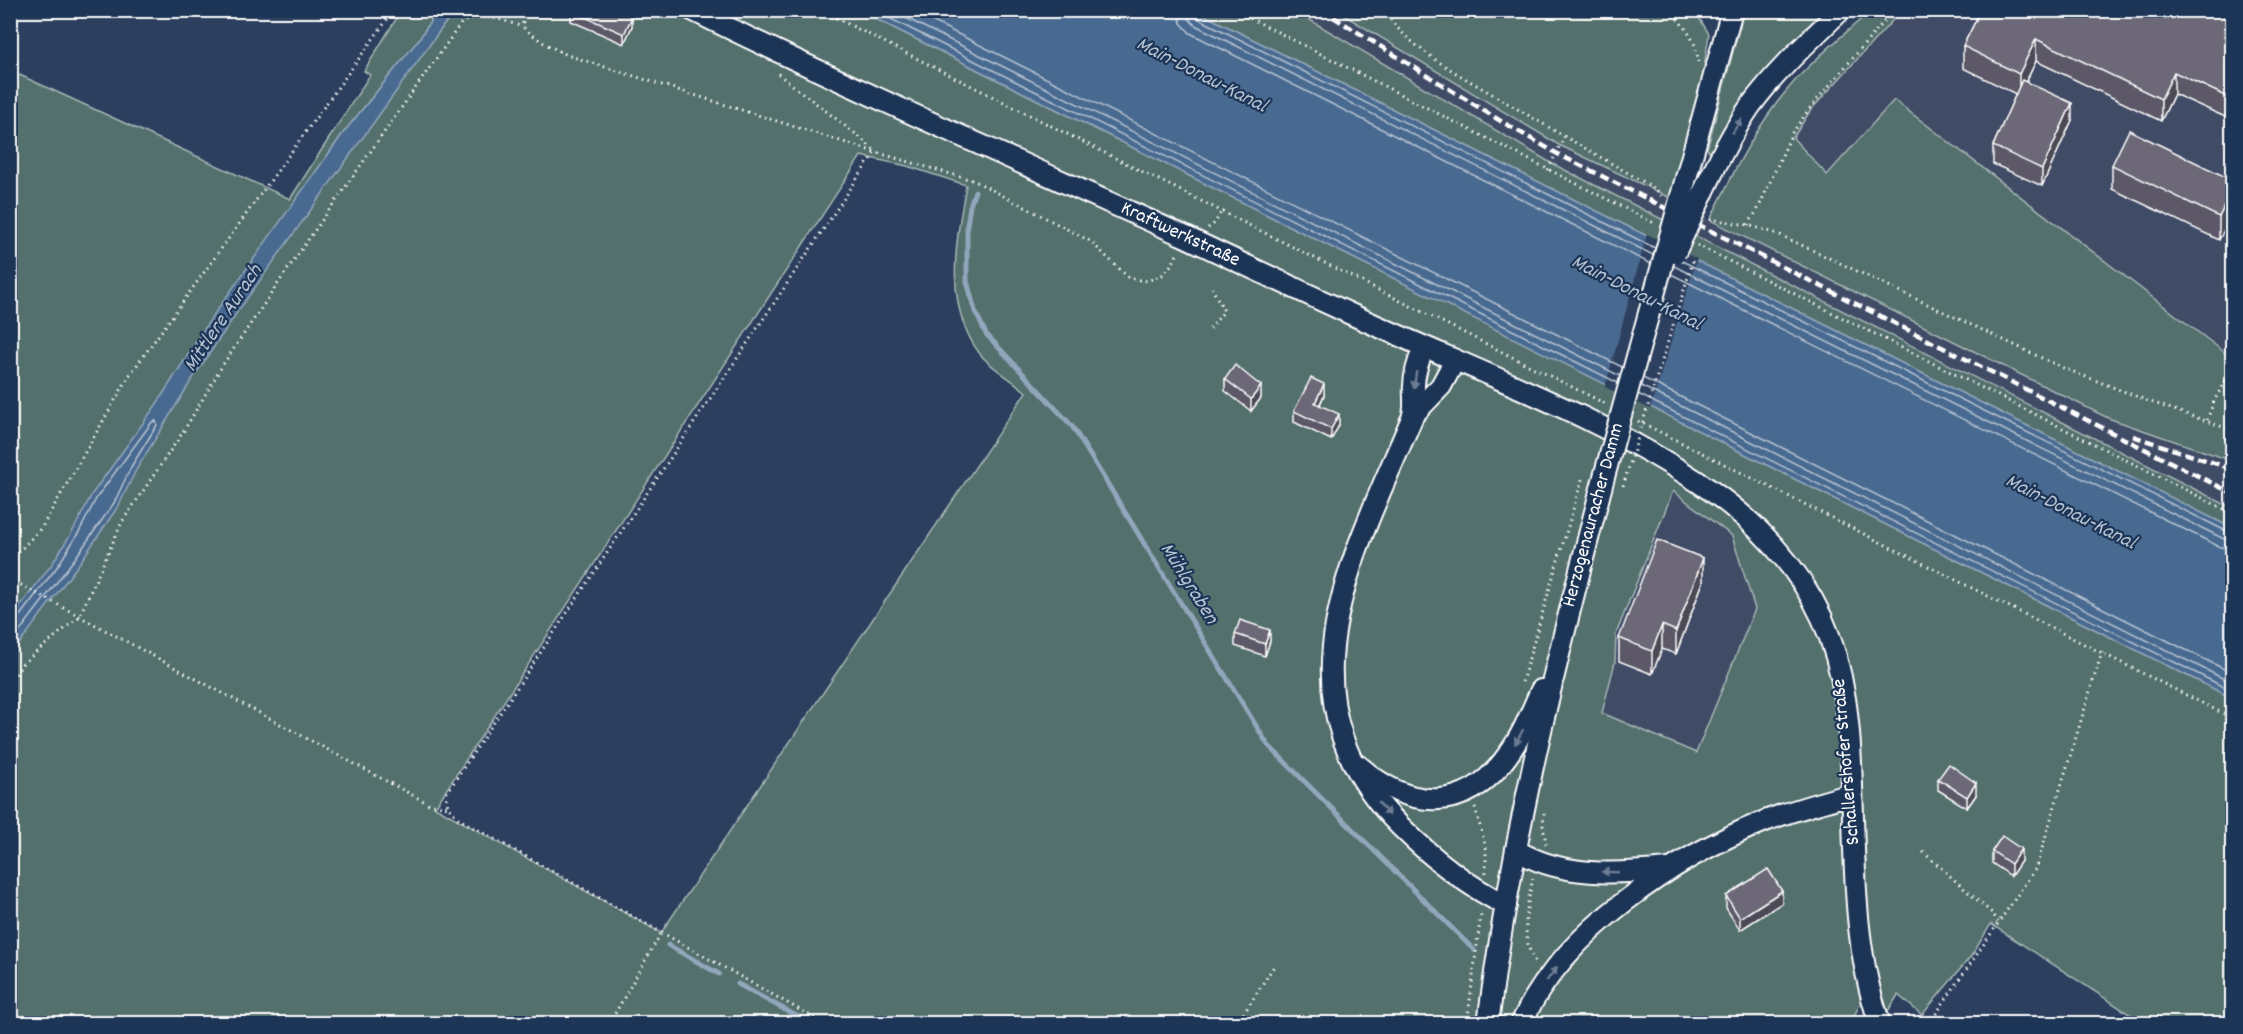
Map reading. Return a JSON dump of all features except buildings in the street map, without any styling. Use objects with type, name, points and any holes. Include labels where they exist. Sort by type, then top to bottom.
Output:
[{"type":"main road","name":"Kraftwerkstraße","points":[[692,10],[966,139],[1424,347],[1594,421],[1666,461]]},
{"type":"main road","points":[[1651,308],[1710,178],[1735,129],[1774,77],[1841,10]]},
{"type":"main road","name":"Herzogenauracher Damm","points":[[1488,1023],[1516,850],[1560,645],[1689,167],[1727,12]]},
{"type":"main road","points":[[1414,414],[1413,383],[1424,347]]},
{"type":"main road","points":[[1455,360],[1441,386],[1414,414],[1352,558],[1341,595],[1333,637],[1331,675],[1334,708],[1342,737],[1373,796],[1410,836],[1452,874],[1482,894],[1506,905]]},
{"type":"main road","name":"Schallershofer Straße","points":[[1666,461],[1738,512],[1768,539],[1806,587],[1835,651],[1843,683],[1850,748],[1855,871],[1862,948],[1880,1023]]},
{"type":"main road","points":[[1353,760],[1384,784],[1404,795],[1419,799],[1439,800],[1470,790],[1492,773],[1507,757],[1521,733],[1560,645]]},
{"type":"main road","points":[[1521,1023],[1547,979],[1595,926],[1669,869],[1763,822],[1852,794]]},
{"type":"main road","points":[[1516,850],[1536,861],[1592,872],[1627,873],[1669,869]]},
{"type":"path","points":[[10,561],[42,527],[129,376],[394,10]]},
{"type":"path","points":[[522,10],[523,27]]},
{"type":"path","points":[[820,10],[1614,408]]},
{"type":"path","points":[[1234,10],[1655,224]]},
{"type":"path","points":[[1383,10],[1407,36],[1427,53],[1656,189],[1662,197]]},
{"type":"path","points":[[1669,10],[1698,48],[1695,71]]},
{"type":"path","points":[[1748,225],[1758,209],[1792,133],[1810,108],[1894,10]]},
{"type":"path","points":[[10,685],[22,664],[79,617],[122,522],[183,432],[224,363],[462,21],[479,15],[496,18],[523,27],[542,42],[567,55],[975,181],[1090,241],[1129,278],[1147,280],[1162,275],[1173,263]]},
{"type":"path","points":[[776,72],[857,135],[875,152]]},
{"type":"path","points":[[1548,171],[1564,136]]},
{"type":"path","points":[[825,1023],[459,819],[448,807],[446,794],[875,152]]},
{"type":"path","points":[[1706,224],[1709,216]]},
{"type":"path","points":[[1702,218],[1748,225],[1778,234],[2061,367],[2232,430]]},
{"type":"path","points":[[1687,240],[2232,513]]},
{"type":"path","points":[[1623,486],[1700,241]]},
{"type":"path","points":[[1210,329],[1224,311],[1212,288]]},
{"type":"path","points":[[2207,420],[2214,400],[2232,369]]},
{"type":"path","points":[[1635,419],[2232,718]]},
{"type":"path","points":[[10,579],[429,804],[448,807]]},
{"type":"path","points":[[1929,1023],[2036,868],[2102,652]]},
{"type":"path","points":[[10,798],[15,818],[10,864]]},
{"type":"path","points":[[1544,808],[1543,825],[1547,842],[1536,861],[1528,902],[1526,938],[1533,959],[1547,979]]},
{"type":"path","points":[[1923,852],[1993,914],[1999,923]]},
{"type":"path","points":[[609,1023],[661,933]]},
{"type":"path","points":[[1237,1023],[1274,966]]},
{"type":"shaded area","points":[[1295,11],[1337,11],[1559,145],[1683,204],[1710,220],[2108,418],[2232,461],[2232,508],[1551,163]]},
{"type":"shaded area","points":[[1901,11],[2232,11],[2232,358],[1895,100],[1827,175],[1792,138],[1810,111]]},
{"type":"shaded area","points":[[1673,490],[1732,536],[1755,609],[1696,753],[1602,714],[1615,662],[1616,634]]},
{"type":"green space","points":[[401,11],[437,11],[420,38],[344,132],[295,201],[309,211],[454,11],[860,11],[2232,698],[2232,1023],[2143,1023],[1991,924],[1972,955],[1922,1015],[1898,995],[1881,1023],[1862,1000],[1850,1024],[11,1024],[11,71],[290,199],[370,75],[364,71]],"holes":[[[861,156],[907,166],[966,185],[955,272],[961,315],[968,335],[980,354],[1026,392],[661,933],[435,807]],[[1673,491],[1732,536],[1755,609],[1696,753],[1602,713],[1615,662],[1616,634]]]},
{"type":"green space","points":[[1196,11],[1295,11],[1551,163],[2232,508],[2232,528]]},
{"type":"green space","points":[[1337,11],[1695,11],[1709,34],[1683,204],[1559,145]]},
{"type":"green space","points":[[1744,11],[1828,11],[1724,130],[1711,153],[1707,149]]},
{"type":"green space","points":[[1870,11],[1901,11],[1810,111],[1793,138],[1827,175],[1894,100],[2232,358],[2232,461],[2108,418],[1710,220],[1747,148],[1780,99],[1811,64]]},
{"type":"water","name":"Mittlere Aurach","points":[[437,11],[454,11],[238,311],[136,470],[119,505],[81,561],[11,655],[11,618],[52,564],[92,494],[156,405],[210,320],[344,132],[420,38]]},
{"type":"water","name":"Main-Donau-Kanal","points":[[860,11],[1196,11],[2232,528],[2232,698]]},
{"type":"pier","points":[[1647,234],[1697,259],[1650,409],[1605,387]]},
{"type":"waterway","name":"Mühlgraben","points":[[975,191],[967,225],[967,281],[975,311],[986,334],[1072,426],[1268,745],[1474,950]]},
{"type":"waterway","points":[[668,945],[719,974]]},
{"type":"waterway","points":[[738,984],[811,1024]]},
{"type":"railway","points":[[1322,10],[1556,153],[2232,493]]},
{"type":"railway","points":[[2133,436],[2232,469]]}]
